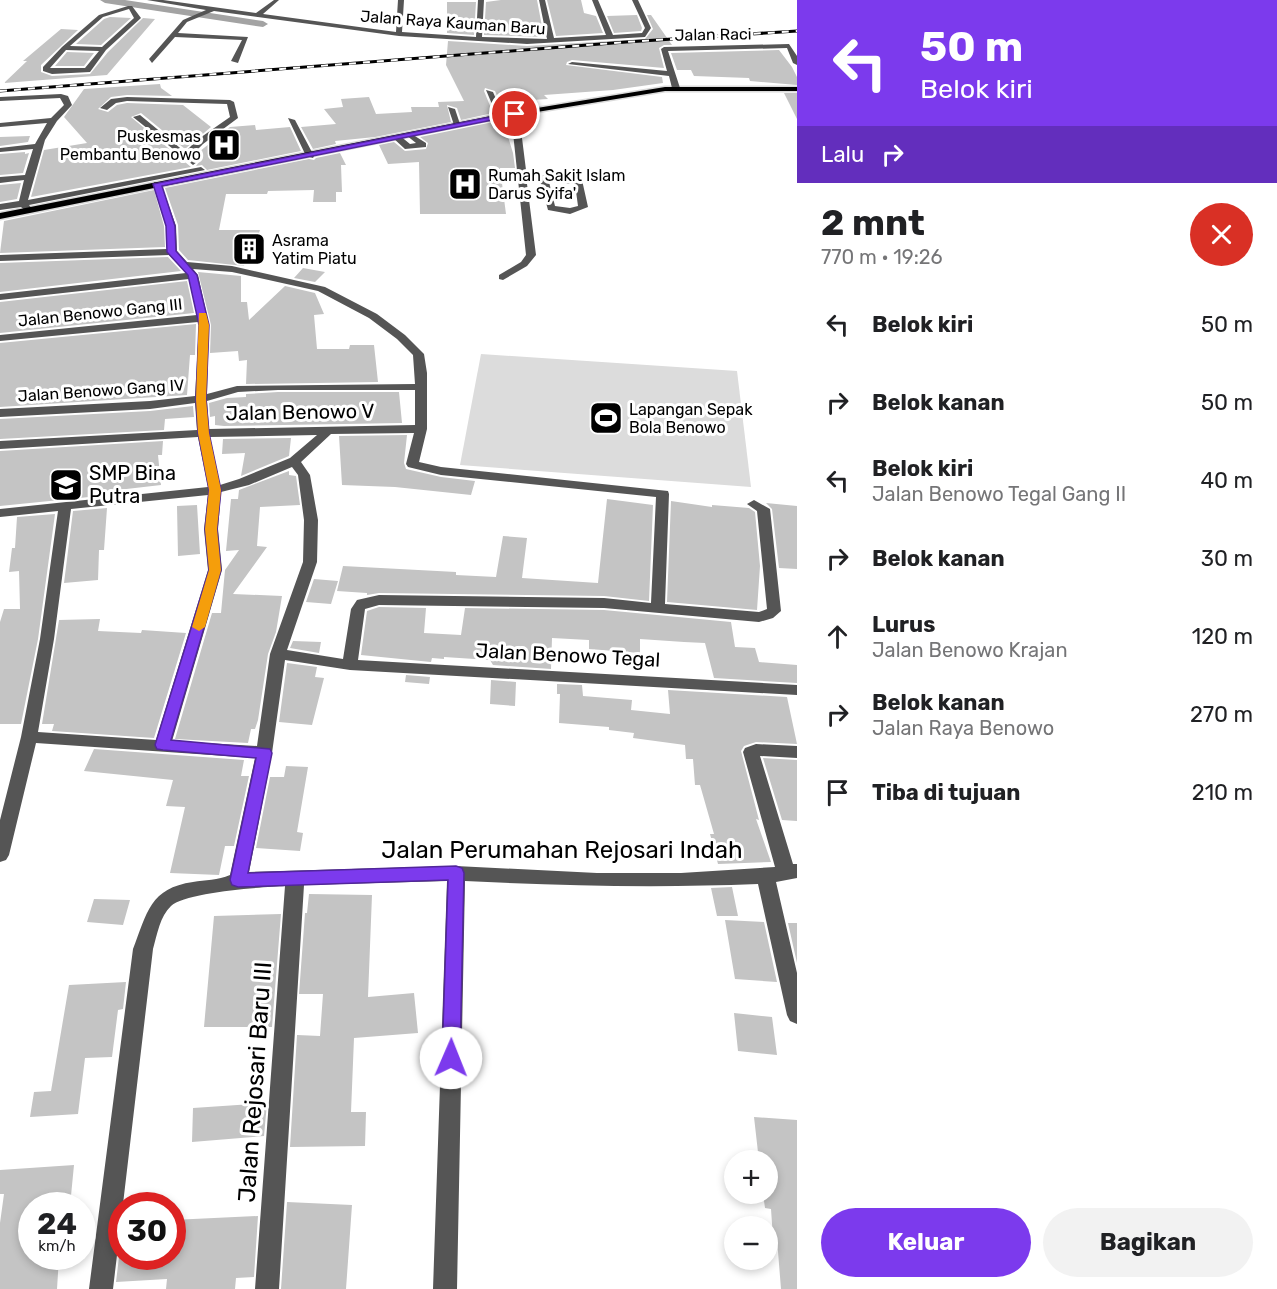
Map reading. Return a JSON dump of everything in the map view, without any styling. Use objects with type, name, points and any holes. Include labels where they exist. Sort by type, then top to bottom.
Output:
[{"type":"main road","points":[[0,216],[33,204],[310,156],[501,116],[676,88],[797,89]]},
{"type":"street","points":[[399,34],[401,0]]},
{"type":"street","points":[[479,38],[481,0]]},
{"type":"street","points":[[542,0],[551,42]]},
{"type":"street","points":[[595,0],[611,39]]},
{"type":"street","name":"Jalan Raya Kauman Baru","points":[[141,3],[170,2],[209,11],[399,34],[551,42],[641,36],[648,32],[635,0]]},
{"type":"street","points":[[257,16],[277,1]]},
{"type":"street","points":[[141,3],[138,18],[104,49],[87,70],[48,72],[45,67],[101,16],[141,3]]},
{"type":"street","points":[[152,61],[184,21],[209,11]]},
{"type":"street","points":[[101,16],[137,16]]},
{"type":"street","points":[[172,35],[246,38],[236,61]]},
{"type":"street","points":[[793,44],[797,62]]},
{"type":"street","name":"Jalan Raci","points":[[676,88],[664,49],[793,44]]},
{"type":"street","points":[[64,48],[104,49]]},
{"type":"street","points":[[572,64],[673,74]]},
{"type":"street","points":[[489,92],[501,116]]},
{"type":"street","points":[[0,99],[53,95],[65,98],[68,105],[61,115],[52,120],[0,125]]},
{"type":"street","points":[[105,108],[114,101],[127,99],[230,102],[234,118],[200,142],[186,156]]},
{"type":"street","points":[[451,109],[458,125]]},
{"type":"street","points":[[503,277],[527,262],[531,248],[515,114]]},
{"type":"street","points":[[136,117],[186,156],[203,173]]},
{"type":"street","points":[[33,204],[38,197],[36,172],[52,120]]},
{"type":"street","points":[[291,120],[310,156]]},
{"type":"street","points":[[396,137],[408,147],[423,145],[410,135]]},
{"type":"street","points":[[0,150],[43,147]]},
{"type":"street","points":[[33,204],[29,177],[43,147]]},
{"type":"street","points":[[520,171],[544,179],[570,179],[579,182],[582,207],[570,211],[551,208],[544,179]]},
{"type":"street","points":[[0,207],[33,204],[203,173]]},
{"type":"street","points":[[0,180],[29,177]]},
{"type":"street","points":[[157,184],[171,230],[172,252],[189,270],[203,318],[201,399],[203,433],[215,490],[211,529],[215,570],[163,745]]},
{"type":"street","points":[[0,258],[172,252]]},
{"type":"street","points":[[0,297],[126,284],[189,270],[232,269],[321,289],[339,296],[373,316],[418,354],[421,429],[412,464],[441,471],[663,494],[658,608]]},
{"type":"street","name":"Jalan Benowo Gang III","points":[[0,338],[203,318]]},
{"type":"street","name":"Jalan Benowo Gang IV","points":[[0,413],[150,405],[201,399],[237,389],[419,387]]},
{"type":"street","name":"Jalan Benowo V","points":[[0,445],[203,433],[421,429]]},
{"type":"street","points":[[0,513],[65,508],[215,490],[244,482],[294,461],[328,431]]},
{"type":"street","points":[[238,880],[264,753],[278,654],[310,562],[311,520],[304,475],[294,461]]},
{"type":"street","points":[[350,665],[358,609],[362,603],[380,600],[580,602],[759,617],[768,615],[774,611],[763,509],[754,504]]},
{"type":"street","points":[[0,855],[29,737],[47,639],[65,508]]},
{"type":"street","name":"Jalan Benowo Tegal","points":[[278,654],[350,665],[790,689]]},
{"type":"street","points":[[29,737],[264,753]]},
{"type":"street","points":[[792,872],[751,752],[756,750],[797,752]]},
{"type":"street","name":"Jalan Perumahan Rejosari Indah","points":[[101,1289],[143,949],[158,908],[166,897],[182,891],[220,887],[238,880],[456,873],[597,880],[681,880],[765,876],[792,872]]},
{"type":"street","points":[[445,1289],[456,873]]},
{"type":"street","name":"Jalan Perumahan Rejosari Indah","points":[[765,876],[777,918],[786,972],[797,1015]]},
{"type":"street","name":"Jalan Rejosari Baru III","points":[[267,1289],[295,878]]},
{"type":"shaded area","name":"Lapangan Sepak Bola Benowo","points":[[481,354],[737,371],[751,487],[460,465]]},
{"type":"building","points":[[537,0],[544,37],[484,35],[486,2]]},
{"type":"building","points":[[547,0],[581,0],[584,13],[596,16],[603,33],[556,36]]},
{"type":"building","points":[[447,2],[476,2],[474,35],[447,33]]},
{"type":"building","points":[[637,15],[641,31],[614,33],[607,16]]},
{"type":"building","points":[[647,15],[651,15],[672,45],[659,48],[664,68],[572,60],[566,65],[662,77],[663,83],[613,90],[544,95],[548,99],[532,100],[536,104],[502,107],[495,91],[485,88],[484,91],[493,113],[461,120],[457,108],[447,105],[451,122],[375,137],[335,141],[336,144],[313,149],[301,127],[336,124],[324,109],[343,107],[341,99],[369,97],[376,114],[412,112],[411,107],[439,107],[438,102],[464,101],[446,65],[448,41],[527,46],[645,39],[653,29]]},
{"type":"building","points":[[131,18],[101,45],[76,44],[104,19]]},
{"type":"building","points":[[143,18],[155,19],[107,75],[4,83],[27,61],[23,61],[61,29],[78,30],[41,65],[41,72],[52,76],[90,74],[108,52]]},
{"type":"building","points":[[779,50],[792,67],[797,77],[797,85],[750,81],[749,78],[694,76],[691,70],[677,70],[671,53]]},
{"type":"building","points":[[67,52],[94,53],[84,66],[55,66]]},
{"type":"building","points":[[160,84],[161,88],[172,96],[111,97],[98,109],[108,112],[117,105],[127,103],[183,105],[211,127],[185,149],[141,113],[131,117],[191,167],[31,197],[44,150],[87,143],[64,117],[84,89]]},
{"type":"building","points":[[784,93],[797,93],[797,119]]},
{"type":"building","name":"Rumah Sakit Islam Darus Syifa'","points":[[503,120],[515,168],[500,168],[506,214],[420,214],[419,162],[388,164],[379,145],[394,142],[405,151],[426,149],[428,143],[420,137]]},
{"type":"building","points":[[255,125],[256,130],[290,127],[301,151],[207,170],[202,165],[196,166],[199,162],[194,156],[230,127]]},
{"type":"building","points":[[30,136],[28,142],[0,146],[0,137]]},
{"type":"building","points":[[25,152],[25,154],[29,153],[23,173],[0,175],[0,154]]},
{"type":"building","points":[[340,153],[346,165],[341,165],[342,192],[336,192],[336,202],[313,202],[314,190],[268,191],[267,194],[226,194],[219,230],[260,230],[258,236],[262,236],[256,255],[247,255],[244,266],[188,260],[179,250],[178,225],[165,188]]},
{"type":"building","points":[[21,183],[17,199],[0,202],[0,185]]},
{"type":"building","points":[[154,190],[164,226],[165,247],[0,253],[4,221]]},
{"type":"building","points":[[168,257],[181,271],[0,292],[0,263]]},
{"type":"building","points":[[303,268],[325,272],[315,282],[294,278]]},
{"type":"building","points":[[198,272],[241,276],[241,302],[247,302],[249,320],[285,286],[315,293],[324,314],[314,315],[317,349],[349,349],[350,345],[374,345],[378,382],[246,384],[247,360],[239,361],[238,351],[210,353],[211,325]]},
{"type":"building","points":[[187,281],[194,313],[0,333],[0,302]]},
{"type":"building","points":[[196,324],[195,355],[190,355],[187,395],[0,407],[0,343]]},
{"type":"building","points":[[399,392],[402,423],[224,426],[215,425],[215,416],[210,417],[209,403],[227,398],[246,397],[246,394]]},
{"type":"building","points":[[193,406],[194,417],[165,419],[164,430],[0,439],[0,419],[150,411]]},
{"type":"building","points":[[407,435],[404,463],[406,469],[441,477],[475,481],[471,495],[395,487],[342,485],[339,436]]},
{"type":"building","points":[[291,438],[289,456],[241,476],[245,453],[222,454],[223,439]]},
{"type":"building","points":[[163,441],[162,455],[158,455],[161,485],[109,491],[109,495],[0,506],[0,451]]},
{"type":"building","points":[[289,471],[289,475],[296,476],[300,505],[260,507],[257,546],[267,547],[233,594],[282,596],[276,632],[268,654],[255,729],[251,729],[248,743],[175,739],[212,613],[221,613],[225,570],[239,550],[226,551],[231,499],[238,499],[239,490]]},
{"type":"building","points":[[607,499],[653,505],[649,601],[604,596],[379,593],[367,595],[367,593],[337,591],[343,566],[456,572],[456,575],[496,577],[503,536],[527,538],[522,578],[598,583]]},
{"type":"building","points":[[671,501],[712,507],[712,505],[749,508],[755,512],[760,566],[757,610],[667,602]]},
{"type":"building","points":[[766,503],[797,506],[797,569],[779,568],[772,509]]},
{"type":"building","points":[[197,505],[200,554],[178,556],[177,506]]},
{"type":"building","points":[[107,508],[104,550],[99,550],[98,580],[64,583],[73,511]]},
{"type":"building","points":[[55,514],[38,639],[21,724],[0,724],[0,622],[4,609],[20,609],[19,571],[9,572],[12,548],[15,548],[17,517]]},
{"type":"building","points":[[314,579],[338,581],[331,604],[306,602]]},
{"type":"building","points":[[379,607],[426,608],[424,633],[461,635],[465,608],[604,610],[731,622],[735,647],[755,648],[759,662],[797,665],[797,683],[714,678],[705,643],[640,639],[640,653],[589,649],[589,640],[552,638],[551,669],[493,665],[490,660],[444,657],[444,659],[432,658],[431,662],[361,655],[367,611]]},
{"type":"building","points":[[100,619],[98,631],[141,633],[142,630],[186,633],[154,738],[52,731],[54,724],[42,724],[59,620]]},
{"type":"building","points":[[293,641],[321,642],[319,653],[290,648]]},
{"type":"building","points":[[287,663],[317,667],[315,677],[324,678],[312,725],[279,722]]},
{"type":"building","points":[[406,675],[430,677],[429,684],[405,682]]},
{"type":"building","points":[[491,680],[516,682],[515,706],[490,704]]},
{"type":"building","points":[[557,684],[582,685],[583,696],[632,700],[631,710],[670,714],[668,690],[787,697],[797,744],[756,742],[744,746],[741,751],[759,820],[756,819],[771,862],[718,864],[710,834],[714,834],[700,785],[695,785],[693,759],[686,759],[685,745],[633,738],[634,733],[609,730],[609,727],[559,723],[560,694],[557,694]]},
{"type":"building","points":[[94,749],[244,760],[241,776],[249,776],[234,846],[225,846],[219,875],[170,873],[185,807],[166,806],[173,780],[84,771]]},
{"type":"building","points":[[763,758],[797,760],[797,821],[782,820]]},
{"type":"building","points":[[286,766],[308,767],[297,832],[303,833],[300,851],[256,848],[270,777],[284,777]]},
{"type":"building","points":[[732,887],[738,916],[717,916],[711,888]]},
{"type":"building","points":[[309,894],[372,895],[368,997],[414,993],[418,1033],[354,1038],[351,1112],[366,1112],[365,1146],[290,1147],[297,1035],[320,1036],[323,994],[299,994],[305,913],[307,913]]},
{"type":"building","points":[[94,899],[130,900],[123,925],[87,922]]},
{"type":"building","points":[[281,914],[272,1027],[204,1027],[214,916]]},
{"type":"building","points":[[725,920],[764,922],[777,982],[735,979]]},
{"type":"building","points":[[788,923],[797,923],[797,963]]},
{"type":"building","points":[[126,982],[123,1009],[118,1010],[112,1057],[85,1058],[78,1114],[30,1117],[34,1092],[51,1091],[69,985]]},
{"type":"building","points":[[734,1013],[772,1017],[777,1055],[738,1051]]},
{"type":"building","points":[[267,1103],[264,1136],[192,1142],[193,1108]]},
{"type":"building","points":[[754,1117],[797,1120],[797,1289],[781,1289],[778,1216],[771,1216],[771,1209],[765,1208],[764,1204],[778,1204],[778,1150],[758,1150]]},
{"type":"building","points":[[74,1165],[71,1192],[18,1192],[18,1270],[58,1270],[57,1289],[0,1289],[0,1223],[4,1194],[0,1194],[0,1170]]},
{"type":"building","points":[[287,1202],[352,1205],[346,1289],[281,1289]]},
{"type":"building","points":[[258,1216],[254,1277],[236,1278],[235,1289],[166,1289],[167,1279],[116,1282],[117,1270],[186,1270],[186,1219]]},
{"type":"waterway","points":[[105,0],[263,24]]},
{"type":"railway","points":[[0,91],[626,42],[797,31]]},
{"type":"slow traffic","points":[[199,627],[215,570],[211,529],[215,490],[203,433],[201,399],[204,325],[202,315]]},
{"type":"place","name":"Puskesmas Pembantu Benowo","points":[[224,145]]},
{"type":"place","name":"Rumah Sakit Islam Darus Syifa'","points":[[465,184]]},
{"type":"place","name":"Asrama Yatim Piatu","points":[[249,249]]},
{"type":"place","name":"Lapangan Sepak Bola Benowo","points":[[606,418]]},
{"type":"place","name":"SMP Bina Putra","points":[[66,485]]},
{"type":"route","points":[[451,1058],[456,873],[238,880],[264,753],[163,745],[215,570],[211,529],[215,490],[203,433],[201,399],[204,325],[193,275],[172,252],[171,226],[157,184],[310,156],[515,114]]}]
